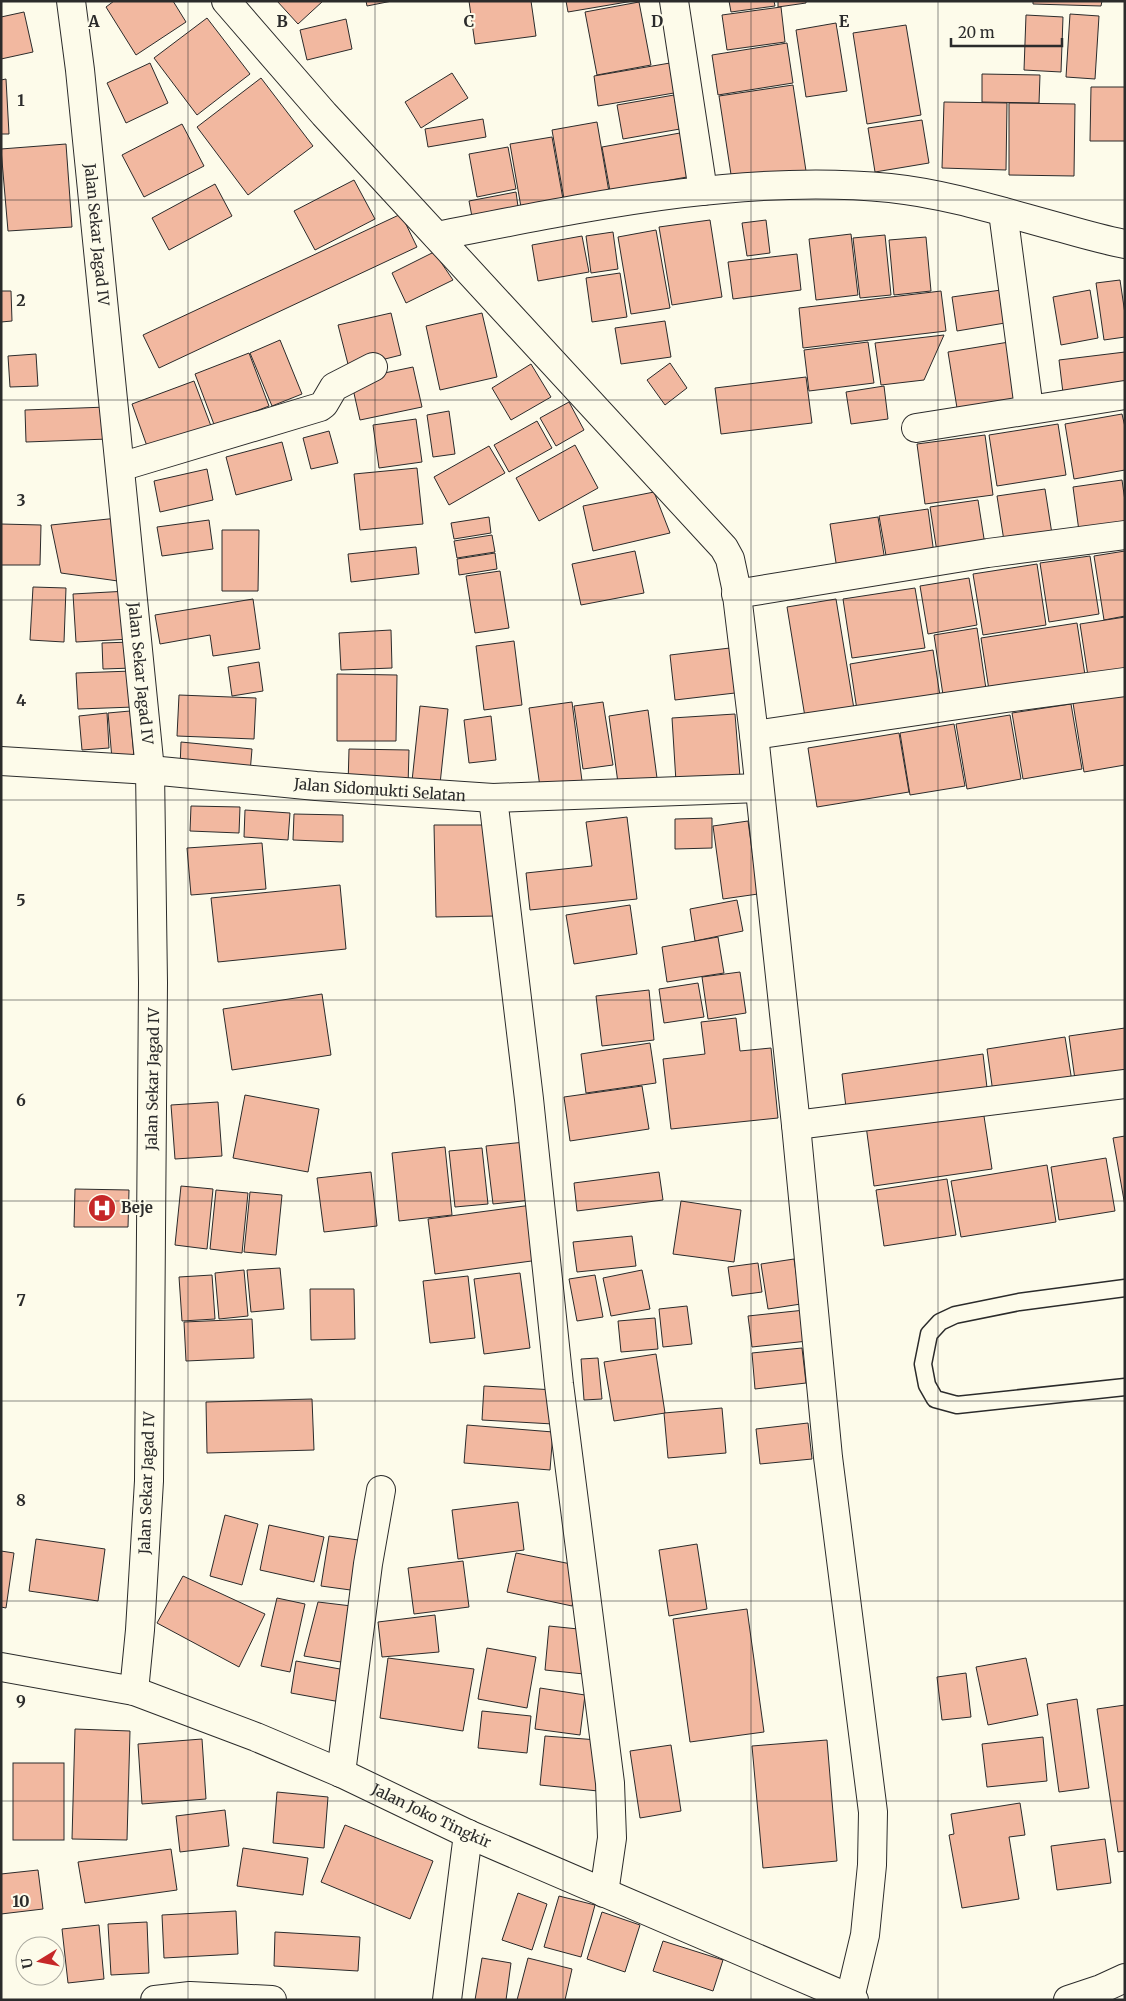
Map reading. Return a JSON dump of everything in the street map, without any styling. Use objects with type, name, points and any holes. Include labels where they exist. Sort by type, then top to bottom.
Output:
[{"type":"street","name":"Jalan Sekar Jagad IV","points":[[71,1],[150,770],[154,983],[149,1480],[140,1630],[134,1691]]},
{"type":"street","points":[[226,1],[324,114],[724,548],[730,559],[762,734],[759,788],[796,1125],[828,1457],[873,1812],[872,1865],[865,1935],[852,1999]]},
{"type":"street","points":[[674,1],[703,191]]},
{"type":"street","points":[[437,236],[573,210],[703,191],[828,185],[890,188],[938,196],[1125,244]]},
{"type":"street","points":[[1003,212],[1029,409]]},
{"type":"street","points":[[120,467],[320,407],[324,404],[334,387],[373,367]]},
{"type":"street","points":[[916,428],[1125,395]]},
{"type":"street","points":[[735,585],[1125,535]]},
{"type":"street","points":[[762,734],[1125,682]]},
{"type":"street","name":"Jalan Sidomukti Selatan","points":[[1,761],[40,765],[150,770],[316,786],[493,798],[759,788]]},
{"type":"street","points":[[493,798],[529,1099],[559,1384],[610,1783],[612,1838],[604,1892]]},
{"type":"street","points":[[796,1125],[1125,1084]]},
{"type":"street","points":[[341,1773],[368,1564],[381,1490]]},
{"type":"street","name":"Jalan Joko Tingkir","points":[[1,1667],[134,1691],[256,1737],[341,1773],[468,1834],[852,1999]]},
{"type":"street","points":[[447,2000],[468,1834]]},
{"type":"street","points":[[1068,2000],[1101,1989],[1125,1978]]},
{"type":"street","points":[[155,2000],[190,1996],[218,1996],[272,2000]]},
{"type":"lane","points":[[1125,1288],[1019,1302],[954,1315],[940,1322],[929,1334],[923,1364],[927,1385],[936,1400],[957,1405],[1125,1387]]},
{"type":"building","points":[[114,1],[173,1],[186,22],[136,55],[106,7]]},
{"type":"building","points":[[277,1],[323,1],[298,24]]},
{"type":"building","points":[[366,1],[392,1],[367,6]]},
{"type":"building","points":[[469,1],[531,1],[536,36],[475,44]]},
{"type":"building","points":[[566,1],[633,1],[568,12]]},
{"type":"building","points":[[729,1],[774,1],[775,6],[731,12]]},
{"type":"building","points":[[778,1],[806,1],[806,3],[778,7]]},
{"type":"building","points":[[1033,1],[1102,1],[1101,6],[1033,4]]},
{"type":"building","points":[[639,2],[651,65],[597,75],[585,12]]},
{"type":"building","points":[[781,7],[785,42],[727,50],[722,15]]},
{"type":"building","points":[[24,12],[33,52],[1,59],[1,17]]},
{"type":"building","points":[[1070,14],[1099,16],[1095,79],[1066,77]]},
{"type":"building","points":[[1026,15],[1063,17],[1061,72],[1024,70]]},
{"type":"building","points":[[207,18],[250,74],[197,115],[154,58]]},
{"type":"building","points":[[346,19],[352,49],[307,60],[300,30]]},
{"type":"building","points":[[836,23],[847,91],[806,97],[796,30]]},
{"type":"building","points":[[906,25],[921,115],[867,124],[853,33]]},
{"type":"building","points":[[787,43],[793,83],[718,95],[712,55]]},
{"type":"building","points":[[150,63],[168,103],[126,123],[107,83]]},
{"type":"building","points":[[670,63],[674,93],[598,106],[594,76]]},
{"type":"building","points":[[452,73],[468,98],[421,128],[405,102]]},
{"type":"building","points":[[982,74],[1040,75],[1039,103],[982,102]]},
{"type":"building","points":[[261,78],[313,146],[248,195],[197,127]]},
{"type":"building","points":[[6,79],[9,134],[1,134],[1,80]]},
{"type":"building","points":[[793,85],[806,171],[732,181],[719,96]]},
{"type":"building","points":[[1091,87],[1125,87],[1125,141],[1090,141]]},
{"type":"building","points":[[674,95],[680,129],[623,139],[617,105]]},
{"type":"building","points":[[944,102],[1007,103],[1006,170],[942,168]]},
{"type":"building","points":[[1009,103],[1075,104],[1074,176],[1009,175]]},
{"type":"building","points":[[483,119],[486,137],[428,147],[425,129]]},
{"type":"building","points":[[922,120],[929,163],[875,172],[868,128]]},
{"type":"building","points":[[597,122],[609,192],[564,199],[552,130]]},
{"type":"building","points":[[182,124],[204,166],[144,197],[122,155]]},
{"type":"building","points":[[680,133],[687,177],[610,191],[602,147]]},
{"type":"building","points":[[552,137],[563,199],[521,207],[510,144]]},
{"type":"building","points":[[66,144],[72,227],[8,231],[1,149]]},
{"type":"building","points":[[508,147],[516,189],[477,197],[469,154]]},
{"type":"building","points":[[354,180],[375,219],[315,250],[294,211]]},
{"type":"building","points":[[215,184],[232,216],[169,250],[152,218]]},
{"type":"building","points":[[516,192],[519,214],[473,222],[469,201]]},
{"type":"building","points":[[401,214],[417,247],[159,368],[143,335]]},
{"type":"building","points":[[710,220],[722,297],[672,305],[659,227]]},
{"type":"building","points":[[766,220],[770,253],[747,256],[742,223]]},
{"type":"building","points":[[656,230],[670,308],[631,314],[618,237]]},
{"type":"building","points":[[613,232],[618,269],[591,273],[586,236]]},
{"type":"building","points":[[851,234],[858,295],[816,300],[809,239]]},
{"type":"building","points":[[885,235],[891,295],[860,298],[853,238]]},
{"type":"building","points":[[582,236],[589,272],[538,281],[532,245]]},
{"type":"building","points":[[926,237],[931,291],[894,295],[889,240]]},
{"type":"building","points":[[434,252],[453,280],[406,303],[392,273]]},
{"type":"building","points":[[797,254],[801,290],[733,299],[728,262]]},
{"type":"building","points":[[620,273],[627,317],[592,322],[586,278]]},
{"type":"building","points":[[1120,280],[1125,314],[1125,337],[1104,340],[1096,283]]},
{"type":"building","points":[[1001,290],[1005,323],[957,331],[952,297]]},
{"type":"building","points":[[1090,290],[1098,338],[1061,345],[1053,297]]},
{"type":"building","points":[[1,291],[11,291],[12,321],[1,322]]},
{"type":"building","points":[[941,291],[946,331],[803,348],[799,308]]},
{"type":"building","points":[[391,313],[401,355],[349,368],[338,325]]},
{"type":"building","points":[[482,313],[497,377],[440,390],[426,326]]},
{"type":"building","points":[[665,321],[671,357],[621,364],[615,328]]},
{"type":"building","points":[[944,335],[924,380],[881,385],[875,343]]},
{"type":"building","points":[[280,340],[302,394],[272,406],[250,353]]},
{"type":"building","points":[[868,342],[874,383],[809,391],[804,350]]},
{"type":"building","points":[[1009,342],[1018,398],[957,408],[948,352]]},
{"type":"building","points":[[1125,352],[1125,385],[1063,393],[1059,360]]},
{"type":"building","points":[[249,353],[269,406],[215,427],[195,374]]},
{"type":"building","points":[[36,354],[38,386],[10,387],[8,356]]},
{"type":"building","points":[[670,363],[687,388],[665,405],[647,380]]},
{"type":"building","points":[[531,364],[551,397],[511,420],[492,388]]},
{"type":"building","points":[[413,367],[422,407],[360,420],[351,380]]},
{"type":"building","points":[[806,377],[812,423],[721,434],[715,388]]},
{"type":"building","points":[[194,381],[211,426],[148,449],[132,404]]},
{"type":"building","points":[[884,386],[888,419],[851,424],[846,392]]},
{"type":"building","points":[[569,402],[584,430],[556,446],[540,418]]},
{"type":"building","points":[[107,407],[108,439],[26,442],[25,410]]},
{"type":"building","points":[[449,411],[455,454],[433,457],[427,415]]},
{"type":"building","points":[[1122,414],[1125,427],[1125,470],[1074,479],[1065,424]]},
{"type":"building","points":[[416,419],[422,462],[379,468],[373,425]]},
{"type":"building","points":[[537,421],[552,448],[509,472],[494,445]]},
{"type":"building","points":[[1058,424],[1066,475],[997,486],[989,435]]},
{"type":"building","points":[[329,431],[338,463],[311,469],[303,438]]},
{"type":"building","points":[[985,435],[993,495],[925,504],[917,444]]},
{"type":"building","points":[[282,442],[292,480],[236,495],[226,457]]},
{"type":"building","points":[[575,445],[598,488],[539,521],[516,478]]},
{"type":"building","points":[[489,446],[505,473],[449,505],[434,477]]},
{"type":"building","points":[[417,468],[423,524],[360,530],[354,474]]},
{"type":"building","points":[[207,469],[213,500],[160,512],[154,481]]},
{"type":"building","points":[[1122,480],[1125,501],[1125,525],[1079,531],[1073,487]]},
{"type":"building","points":[[1045,489],[1052,534],[1004,541],[997,496]]},
{"type":"building","points":[[654,492],[670,533],[593,551],[583,506]]},
{"type":"building","points":[[978,500],[985,545],[937,552],[930,507]]},
{"type":"building","points":[[928,509],[934,554],[887,561],[879,516]]},
{"type":"building","points":[[489,517],[491,533],[454,539],[451,523]]},
{"type":"building","points":[[878,517],[885,561],[837,569],[830,524]]},
{"type":"building","points":[[118,518],[125,582],[61,573],[51,525]]},
{"type":"building","points":[[209,520],[213,549],[162,556],[157,527]]},
{"type":"building","points":[[1,524],[41,525],[40,565],[1,565]]},
{"type":"building","points":[[222,530],[259,530],[258,591],[222,591]]},
{"type":"building","points":[[492,535],[495,552],[457,558],[454,541]]},
{"type":"building","points":[[416,547],[419,574],[351,582],[348,554]]},
{"type":"building","points":[[635,551],[644,593],[581,605],[572,564]]},
{"type":"building","points":[[1125,551],[1125,616],[1104,620],[1094,556]]},
{"type":"building","points":[[495,553],[497,569],[459,575],[457,559]]},
{"type":"building","points":[[1090,556],[1099,614],[1049,622],[1040,563]]},
{"type":"building","points":[[1037,564],[1046,625],[983,635],[973,574]]},
{"type":"building","points":[[500,571],[509,628],[475,633],[466,576]]},
{"type":"building","points":[[969,578],[977,625],[928,634],[920,586]]},
{"type":"building","points":[[33,587],[66,588],[64,642],[30,640]]},
{"type":"building","points":[[915,588],[925,648],[852,658],[843,599]]},
{"type":"building","points":[[128,591],[131,639],[76,642],[73,594]]},
{"type":"building","points":[[253,599],[260,649],[213,656],[210,635],[160,644],[155,615]]},
{"type":"building","points":[[836,599],[854,709],[805,717],[787,607]]},
{"type":"building","points":[[1125,617],[1125,670],[1088,676],[1080,624]]},
{"type":"building","points":[[1077,623],[1085,675],[989,690],[981,638]]},
{"type":"building","points":[[977,628],[986,689],[943,695],[934,635]]},
{"type":"building","points":[[391,630],[392,668],[341,670],[339,633]]},
{"type":"building","points":[[514,641],[522,705],[484,710],[476,646]]},
{"type":"building","points":[[131,642],[133,668],[103,669],[102,643]]},
{"type":"building","points":[[730,648],[735,693],[675,700],[670,655]]},
{"type":"building","points":[[933,650],[940,696],[857,710],[850,664]]},
{"type":"building","points":[[259,662],[263,691],[232,696],[228,667]]},
{"type":"building","points":[[132,671],[134,707],[78,709],[76,673]]},
{"type":"building","points":[[337,674],[397,675],[396,741],[337,741]]},
{"type":"building","points":[[179,695],[256,698],[254,739],[177,736]]},
{"type":"building","points":[[1125,695],[1125,765],[1084,772],[1073,703]]},
{"type":"building","points":[[572,702],[582,781],[540,787],[529,708]]},
{"type":"building","points":[[603,702],[613,765],[583,769],[574,706]]},
{"type":"building","points":[[1071,704],[1082,769],[1023,779],[1012,713]]},
{"type":"building","points":[[420,706],[448,709],[440,784],[412,781]]},
{"type":"building","points":[[648,710],[657,778],[618,783],[609,716]]},
{"type":"building","points":[[130,711],[134,757],[112,759],[108,713]]},
{"type":"building","points":[[107,713],[109,748],[82,750],[79,716]]},
{"type":"building","points":[[735,714],[740,777],[676,782],[672,718]]},
{"type":"building","points":[[1010,715],[1021,779],[967,789],[956,724]]},
{"type":"building","points":[[491,716],[496,760],[469,763],[464,720]]},
{"type":"building","points":[[954,724],[965,786],[910,795],[900,733]]},
{"type":"building","points":[[899,733],[909,792],[817,807],[808,748]]},
{"type":"building","points":[[181,742],[252,749],[250,773],[180,768]]},
{"type":"building","points":[[349,749],[409,750],[408,787],[348,786]]},
{"type":"building","points":[[191,806],[240,807],[239,833],[190,831]]},
{"type":"building","points":[[245,810],[290,813],[288,840],[244,837]]},
{"type":"building","points":[[294,814],[343,815],[343,842],[293,840]]},
{"type":"building","points":[[627,817],[637,899],[530,910],[526,873],[592,866],[586,822]]},
{"type":"building","points":[[712,818],[712,848],[675,849],[675,819]]},
{"type":"building","points":[[748,821],[758,894],[723,899],[713,826]]},
{"type":"building","points":[[434,825],[496,825],[497,916],[436,917]]},
{"type":"building","points":[[262,843],[266,889],[191,895],[187,848]]},
{"type":"building","points":[[340,885],[346,949],[218,962],[211,898]]},
{"type":"building","points":[[737,900],[743,931],[695,941],[690,909]]},
{"type":"building","points":[[630,905],[637,954],[574,964],[566,915]]},
{"type":"building","points":[[718,937],[724,973],[667,982],[662,947]]},
{"type":"building","points":[[740,972],[746,1013],[708,1019],[702,977]]},
{"type":"building","points":[[698,983],[704,1017],[664,1023],[659,989]]},
{"type":"building","points":[[649,990],[654,1040],[602,1046],[596,996]]},
{"type":"building","points":[[322,994],[331,1055],[232,1070],[223,1009]]},
{"type":"building","points":[[736,1018],[740,1051],[771,1048],[778,1118],[671,1129],[663,1059],[705,1054],[701,1022]]},
{"type":"building","points":[[1125,1028],[1125,1080],[1076,1087],[1069,1036]]},
{"type":"building","points":[[1065,1037],[1073,1088],[994,1100],[987,1049]]},
{"type":"building","points":[[650,1043],[656,1083],[586,1093],[581,1054]]},
{"type":"building","points":[[983,1054],[988,1096],[847,1116],[842,1074]]},
{"type":"building","points":[[642,1086],[649,1129],[570,1141],[564,1097]]},
{"type":"building","points":[[245,1095],[319,1109],[308,1172],[233,1158]]},
{"type":"building","points":[[218,1102],[222,1156],[175,1159],[171,1105]]},
{"type":"building","points":[[982,1103],[992,1169],[874,1186],[865,1118]]},
{"type":"building","points":[[1125,1136],[1125,1206],[1113,1138]]},
{"type":"building","points":[[525,1142],[532,1200],[493,1204],[486,1146]]},
{"type":"building","points":[[445,1147],[452,1215],[399,1221],[392,1153]]},
{"type":"building","points":[[482,1148],[488,1204],[455,1207],[449,1151]]},
{"type":"building","points":[[1106,1158],[1115,1211],[1059,1220],[1051,1167]]},
{"type":"building","points":[[1047,1165],[1056,1222],[961,1237],[951,1181]]},
{"type":"building","points":[[371,1172],[377,1226],[324,1232],[317,1178]]},
{"type":"building","points":[[659,1172],[663,1200],[577,1211],[574,1183]]},
{"type":"building","points":[[947,1179],[956,1235],[884,1246],[876,1190]]},
{"type":"building","points":[[181,1186],[213,1189],[207,1249],[175,1245]]},
{"type":"building","name":"Beje","points":[[75,1189],[129,1190],[128,1227],[74,1227]]},
{"type":"building","points":[[216,1190],[248,1193],[242,1253],[210,1249]]},
{"type":"building","points":[[250,1192],[282,1195],[276,1255],[244,1252]]},
{"type":"building","points":[[681,1201],[741,1210],[734,1262],[673,1254]]},
{"type":"building","points":[[532,1205],[539,1260],[435,1274],[428,1219]]},
{"type":"building","points":[[632,1236],[636,1266],[577,1272],[573,1242]]},
{"type":"building","points":[[794,1259],[801,1304],[768,1309],[761,1264]]},
{"type":"building","points":[[758,1263],[762,1292],[732,1296],[728,1267]]},
{"type":"building","points":[[280,1268],[284,1309],[251,1312],[247,1270]]},
{"type":"building","points":[[244,1270],[248,1316],[219,1319],[215,1273]]},
{"type":"building","points":[[642,1270],[650,1309],[611,1316],[603,1278]]},
{"type":"building","points":[[520,1273],[530,1348],[484,1354],[474,1279]]},
{"type":"building","points":[[212,1275],[215,1319],[182,1321],[179,1277]]},
{"type":"building","points":[[595,1275],[603,1317],[577,1321],[569,1279]]},
{"type":"building","points":[[468,1276],[475,1338],[430,1343],[423,1281]]},
{"type":"building","points":[[310,1289],[354,1289],[355,1339],[311,1340]]},
{"type":"building","points":[[687,1306],[692,1344],[663,1347],[659,1309]]},
{"type":"building","points":[[805,1310],[808,1341],[752,1347],[748,1316]]},
{"type":"building","points":[[655,1318],[658,1349],[621,1352],[618,1321]]},
{"type":"building","points":[[252,1319],[254,1358],[186,1361],[184,1322]]},
{"type":"building","points":[[802,1348],[806,1383],[755,1389],[752,1353]]},
{"type":"building","points":[[656,1354],[665,1413],[614,1421],[604,1362]]},
{"type":"building","points":[[598,1358],[602,1399],[584,1400],[581,1359]]},
{"type":"building","points":[[484,1386],[555,1390],[553,1424],[482,1420]]},
{"type":"building","points":[[312,1399],[314,1450],[207,1453],[206,1402]]},
{"type":"building","points":[[722,1408],[726,1453],[668,1458],[664,1413]]},
{"type":"building","points":[[808,1423],[812,1459],[760,1464],[756,1429]]},
{"type":"building","points":[[467,1425],[553,1432],[550,1470],[464,1463]]},
{"type":"building","points":[[518,1502],[524,1550],[458,1559],[452,1510]]},
{"type":"building","points":[[225,1515],[258,1524],[242,1585],[210,1576]]},
{"type":"building","points":[[269,1525],[324,1537],[314,1582],[260,1570]]},
{"type":"building","points":[[329,1536],[366,1541],[358,1591],[321,1586]]},
{"type":"building","points":[[36,1539],[105,1549],[98,1601],[29,1591]]},
{"type":"building","points":[[697,1544],[707,1609],[669,1616],[659,1550]]},
{"type":"building","points":[[1,1551],[14,1553],[6,1608],[1,1607]]},
{"type":"building","points":[[516,1553],[581,1566],[572,1606],[507,1592]]},
{"type":"building","points":[[463,1561],[469,1607],[414,1614],[408,1568]]},
{"type":"building","points":[[183,1576],[265,1614],[239,1667],[157,1623]]},
{"type":"building","points":[[277,1598],[305,1604],[290,1672],[261,1666]]},
{"type":"building","points":[[318,1602],[360,1607],[353,1664],[304,1656]]},
{"type":"building","points":[[747,1609],[764,1732],[690,1742],[673,1619]]},
{"type":"building","points":[[435,1615],[439,1652],[382,1657],[378,1622]]},
{"type":"building","points":[[549,1626],[588,1630],[584,1674],[545,1670]]},
{"type":"building","points":[[487,1648],[536,1657],[527,1708],[478,1699]]},
{"type":"building","points":[[388,1658],[474,1669],[463,1731],[380,1718]]},
{"type":"building","points":[[1026,1658],[1038,1715],[988,1725],[976,1667]]},
{"type":"building","points":[[296,1661],[351,1671],[346,1703],[291,1693]]},
{"type":"building","points":[[966,1673],[971,1717],[942,1720],[937,1677]]},
{"type":"building","points":[[540,1688],[585,1695],[580,1735],[535,1729]]},
{"type":"building","points":[[1077,1699],[1089,1788],[1059,1792],[1047,1704]]},
{"type":"building","points":[[1125,1705],[1125,1851],[1118,1852],[1097,1709]]},
{"type":"building","points":[[482,1711],[531,1716],[527,1753],[478,1748]]},
{"type":"building","points":[[75,1729],[130,1731],[127,1840],[72,1839]]},
{"type":"building","points":[[545,1736],[598,1740],[598,1791],[540,1785]]},
{"type":"building","points":[[1043,1737],[1047,1781],[987,1787],[982,1744]]},
{"type":"building","points":[[202,1739],[206,1799],[142,1804],[138,1744]]},
{"type":"building","points":[[827,1740],[837,1861],[763,1868],[752,1746]]},
{"type":"building","points":[[671,1745],[681,1811],[640,1818],[630,1751]]},
{"type":"building","points":[[13,1763],[64,1763],[64,1840],[13,1840]]},
{"type":"building","points":[[277,1792],[328,1797],[324,1848],[273,1843]]},
{"type":"building","points":[[1020,1803],[1025,1835],[1009,1837],[1019,1899],[962,1908],[949,1835],[954,1834],[951,1814]]},
{"type":"building","points":[[225,1810],[229,1846],[180,1852],[176,1816]]},
{"type":"building","points":[[345,1825],[433,1861],[410,1919],[321,1882]]},
{"type":"building","points":[[1105,1839],[1111,1883],[1057,1890],[1051,1846]]},
{"type":"building","points":[[243,1848],[308,1858],[303,1895],[237,1886]]},
{"type":"building","points":[[171,1849],[177,1890],[85,1903],[78,1862]]},
{"type":"building","points":[[38,1870],[43,1909],[1,1914],[1,1874]]},
{"type":"building","points":[[518,1893],[547,1904],[532,1950],[502,1940]]},
{"type":"building","points":[[559,1896],[595,1905],[581,1957],[544,1947]]},
{"type":"building","points":[[236,1911],[238,1954],[164,1958],[162,1915]]},
{"type":"building","points":[[602,1912],[640,1925],[625,1972],[587,1959]]},
{"type":"building","points":[[147,1922],[149,1973],[111,1975],[108,1924]]},
{"type":"building","points":[[99,1925],[104,1979],[68,1983],[65,1936],[63,1936],[62,1929]]},
{"type":"building","points":[[275,1932],[360,1937],[358,1971],[274,1966]]},
{"type":"building","points":[[663,1941],[723,1960],[713,1991],[653,1971]]},
{"type":"building","points":[[482,1958],[511,1963],[506,2000],[475,2000]]},
{"type":"building","points":[[528,1958],[572,1969],[565,2000],[517,2000]]},
{"type":"place","name":"Beje","points":[[102,1208]]}]
